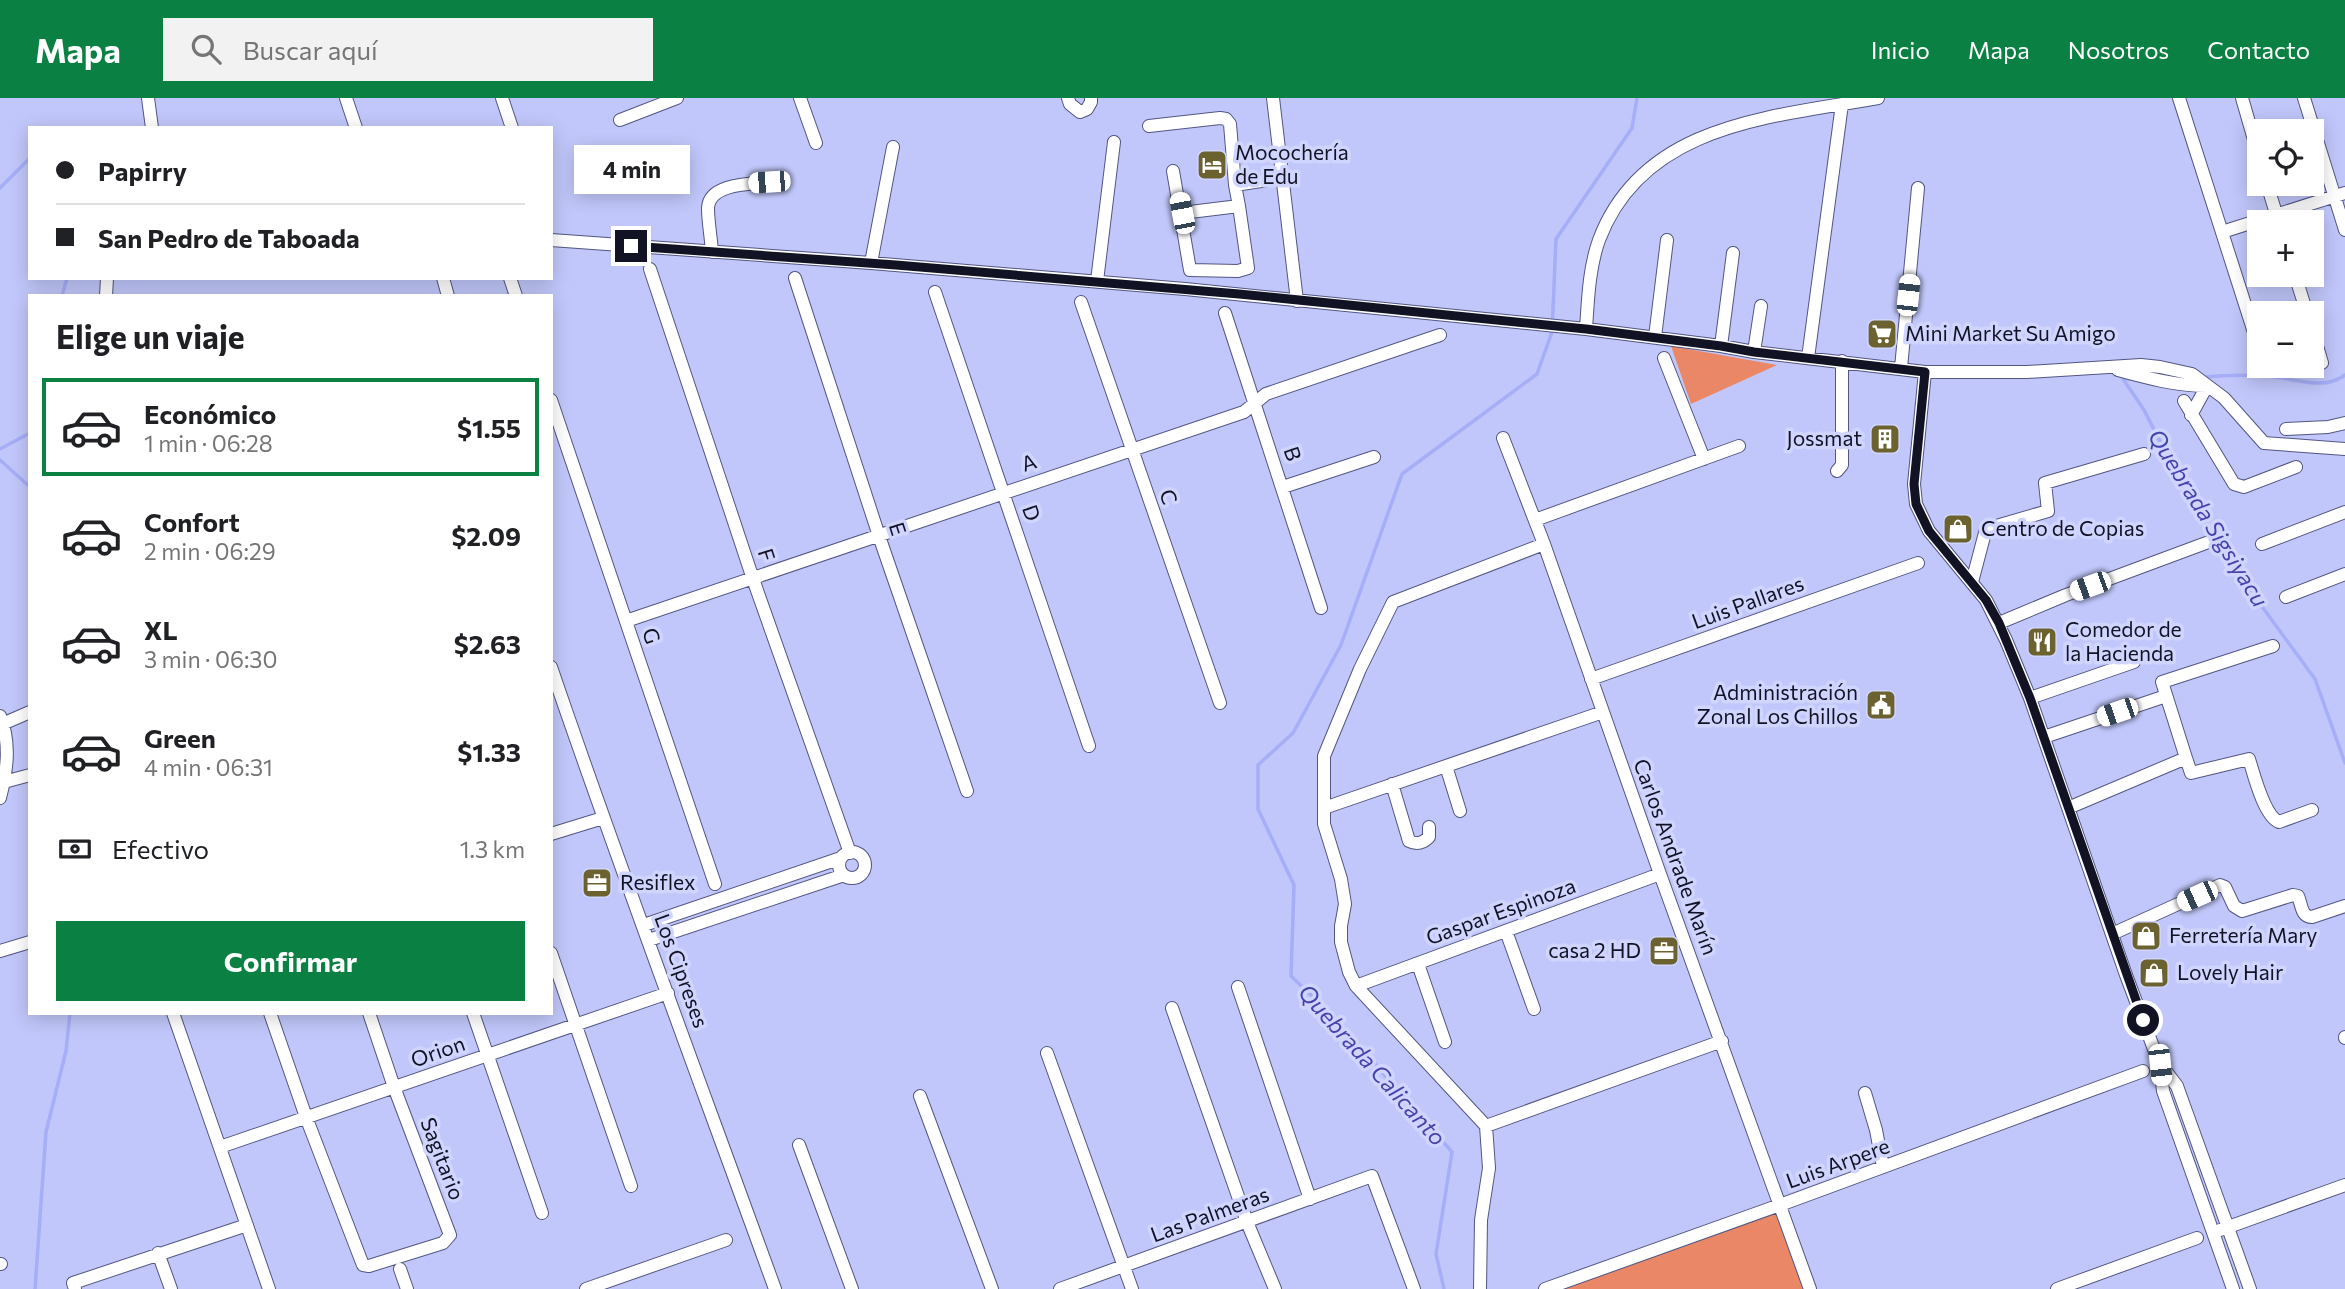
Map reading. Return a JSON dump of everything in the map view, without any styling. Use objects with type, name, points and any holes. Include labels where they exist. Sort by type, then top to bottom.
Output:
[{"type":"street","points":[[148,98],[152,126]]},
{"type":"street","points":[[346,98],[355,126]]},
{"type":"street","points":[[502,98],[511,126]]},
{"type":"street","points":[[620,120],[677,98]]},
{"type":"street","points":[[800,98],[816,143]]},
{"type":"street","points":[[1068,98],[1070,104],[1080,112],[1087,109],[1091,98]]},
{"type":"street","points":[[1273,98],[1297,301]]},
{"type":"street","points":[[1586,329],[1589,285],[1600,239],[1612,213],[1627,191],[1661,158],[1684,144],[1717,131],[1764,118],[1878,98]]},
{"type":"street","points":[[2179,98],[2247,310]]},
{"type":"street","points":[[2242,98],[2248,119]]},
{"type":"street","points":[[2304,98],[2340,195],[2345,230]]},
{"type":"street","points":[[1808,358],[1842,104]]},
{"type":"street","points":[[1149,126],[1220,118],[1230,124],[1235,185],[1248,268],[1238,271],[1190,270],[1173,171]]},
{"type":"street","points":[[1097,281],[1114,142]]},
{"type":"street","points":[[871,263],[893,147]]},
{"type":"street","points":[[1235,185],[1282,178]]},
{"type":"street","points":[[712,252],[708,205],[711,197],[724,189],[769,182]]},
{"type":"street","points":[[1901,368],[1918,187]]},
{"type":"street","points":[[2300,210],[2340,195]]},
{"type":"street","points":[[1182,213],[1238,206]]},
{"type":"street","points":[[2222,232],[2247,226]]},
{"type":"street","points":[[553,240],[1097,281],[1586,329],[1925,372],[2026,372],[2141,365],[2192,374],[2224,398],[2264,443],[2341,449],[2338,437],[2345,424]]},
{"type":"street","points":[[1655,337],[1667,240]]},
{"type":"street","points":[[1721,346],[1733,253]]},
{"type":"street","name":"F","points":[[650,268],[846,856]]},
{"type":"street","name":"E","points":[[795,278],[879,536],[967,791]]},
{"type":"street","name":"D","points":[[935,292],[1089,746]]},
{"type":"street","name":"C","points":[[1081,302],[1220,704]]},
{"type":"street","points":[[1754,352],[1761,306]]},
{"type":"street","name":"B","points":[[1225,313],[1321,608]]},
{"type":"street","name":"A","points":[[626,621],[1244,412],[1266,394],[1440,335]]},
{"type":"street","points":[[1664,358],[1703,459]]},
{"type":"street","points":[[1837,471],[1842,465],[1842,361]]},
{"type":"street","points":[[1925,372],[1914,484],[1916,504],[1929,531],[1986,600],[1999,623],[2030,698],[2160,1065],[2163,1091],[2233,1289]]},
{"type":"street","points":[[2191,415],[2207,386]]},
{"type":"street","points":[[2185,401],[2191,415],[2238,487],[2301,465],[2296,446]]},
{"type":"street","name":"G","points":[[553,406],[715,884]]},
{"type":"street","points":[[2286,429],[2345,424]]},
{"type":"street","name":"Carlos Andrade Marín","points":[[1503,438],[1544,544],[1810,1289]]},
{"type":"street","points":[[1535,520],[1739,446]]},
{"type":"street","points":[[1972,582],[1986,529],[2048,511],[2045,483],[2144,454]]},
{"type":"street","points":[[1283,487],[1374,457]]},
{"type":"street","points":[[2262,544],[2345,512]]},
{"type":"street","points":[[1999,623],[2206,543]]},
{"type":"street","points":[[1480,1289],[1481,1220],[1489,1168],[1486,1126],[1356,986],[1349,972],[1341,942],[1345,904],[1341,879],[1324,824],[1324,756],[1360,669],[1393,602],[1544,544]]},
{"type":"street","name":"Luis Pallares","points":[[1591,679],[1918,563]]},
{"type":"street","points":[[2286,597],[2345,574]]},
{"type":"street","points":[[2273,646],[2162,682],[2191,773],[2249,759],[2268,813],[2276,821],[2312,810]]},
{"type":"street","points":[[2030,698],[2134,662]]},
{"type":"street","name":"Los Cipreses","points":[[553,673],[603,818],[775,1289]]},
{"type":"street","points":[[2043,737],[2166,696]]},
{"type":"street","points":[[1324,808],[1446,766],[1504,752],[1603,712]]},
{"type":"street","points":[[0,798],[7,743],[1,722],[28,713]]},
{"type":"street","points":[[2068,808],[2186,758]]},
{"type":"street","points":[[1446,766],[1460,811]]},
{"type":"street","points":[[4,782],[28,776]]},
{"type":"street","points":[[1392,784],[1409,841],[1415,844],[1424,842],[1429,837],[1429,827]]},
{"type":"street","points":[[553,833],[603,818]]},
{"type":"street","points":[[644,925],[846,856],[862,857],[864,869],[857,877],[844,875],[840,867],[846,856]]},
{"type":"street","name":"Gaspar Espinoza","points":[[1356,986],[1660,874]]},
{"type":"street","points":[[649,940],[844,875]]},
{"type":"street","points":[[2112,934],[2220,885],[2225,887],[2234,906],[2242,911],[2293,895],[2298,897],[2307,917],[2345,906]]},
{"type":"street","points":[[1506,931],[1534,1009]]},
{"type":"street","points":[[0,951],[28,943]]},
{"type":"street","points":[[553,959],[631,1186]]},
{"type":"street","points":[[1418,964],[1445,1042]]},
{"type":"street","points":[[1238,987],[1310,1199]]},
{"type":"street","name":"Orion","points":[[220,1147],[668,993]]},
{"type":"street","points":[[1172,1008],[1247,1223],[1275,1289]]},
{"type":"street","points":[[174,1015],[269,1289]]},
{"type":"street","points":[[271,1015],[306,1117]]},
{"type":"street","name":"Sagitario","points":[[306,1117],[363,1265],[369,1266],[443,1243],[450,1235],[370,1015]]},
{"type":"street","points":[[474,1015],[542,1213]]},
{"type":"street","points":[[1486,1126],[1722,1041]]},
{"type":"street","points":[[1047,1053],[1132,1289]]},
{"type":"street","points":[[2160,1065],[2177,1086],[2250,1289]]},
{"type":"street","name":"Luis Arpere","points":[[1545,1289],[2143,1071]]},
{"type":"street","points":[[1865,1093],[1883,1167]]},
{"type":"street","points":[[920,1096],[992,1289]]},
{"type":"street","points":[[799,1145],[852,1289]]},
{"type":"street","name":"Las Palmeras","points":[[1060,1289],[1247,1223],[1372,1175],[1414,1289]]},
{"type":"street","points":[[2213,1232],[2345,1185]]},
{"type":"street","points":[[74,1286],[158,1253],[247,1225]]},
{"type":"street","points":[[2057,1289],[2197,1238]]},
{"type":"street","points":[[586,1289],[726,1240]]},
{"type":"street","points":[[158,1253],[171,1289]]},
{"type":"street","points":[[400,1269],[407,1289]]},
{"type":"shaded area","points":[[1671,346],[1777,365],[1691,404]]},
{"type":"shaded area","points":[[1780,1205],[1810,1289],[1545,1289]]},
{"type":"waterway","name":"Quebrada Calicanto","points":[[1444,1289],[1436,1254],[1452,1152],[1335,1018],[1291,976],[1294,885],[1258,809],[1258,765],[1293,733],[1341,645],[1402,474],[1537,374],[1552,332],[1556,239],[1632,128],[1637,98]]},
{"type":"waterway","points":[[0,188],[28,160]]},
{"type":"waterway","points":[[63,294],[66,280]]},
{"type":"waterway","name":"Quebrada Sigsiyacu","points":[[2206,377],[2266,376],[2317,383],[2336,380],[2345,375]]},
{"type":"waterway","name":"Quebrada Sigsiyacu","points":[[2133,379],[2123,379],[2144,410],[2183,486],[2233,567],[2315,679],[2345,763]]},
{"type":"waterway","points":[[0,449],[28,434]]},
{"type":"waterway","points":[[0,460],[28,485]]},
{"type":"waterway","points":[[35,1289],[46,1132],[66,1051],[70,1015]]},
{"type":"place","name":"Mocochería de Edu","points":[[1212,165]]},
{"type":"place","name":"Mini Market Su Amigo","points":[[1882,334]]},
{"type":"place","name":"Jossmat","points":[[1885,439]]},
{"type":"place","name":"Centro de Copias","points":[[1958,529]]},
{"type":"place","name":"Comedor de la Hacienda","points":[[2042,642]]},
{"type":"place","name":"Administración Zonal Los Chillos","points":[[1881,705]]},
{"type":"place","name":"Resiflex","points":[[597,883]]},
{"type":"place","name":"Ferretería Mary","points":[[2146,936]]},
{"type":"place","name":"casa 2 HD","points":[[1664,951]]},
{"type":"place","name":"Lovely Hair","points":[[2154,973]]},
{"type":"route","points":[[631,246],[1239,294],[1586,329],[1925,372],[1914,484],[1916,504],[1929,531],[1986,600],[1999,623],[2030,698],[2143,1020]]}]
